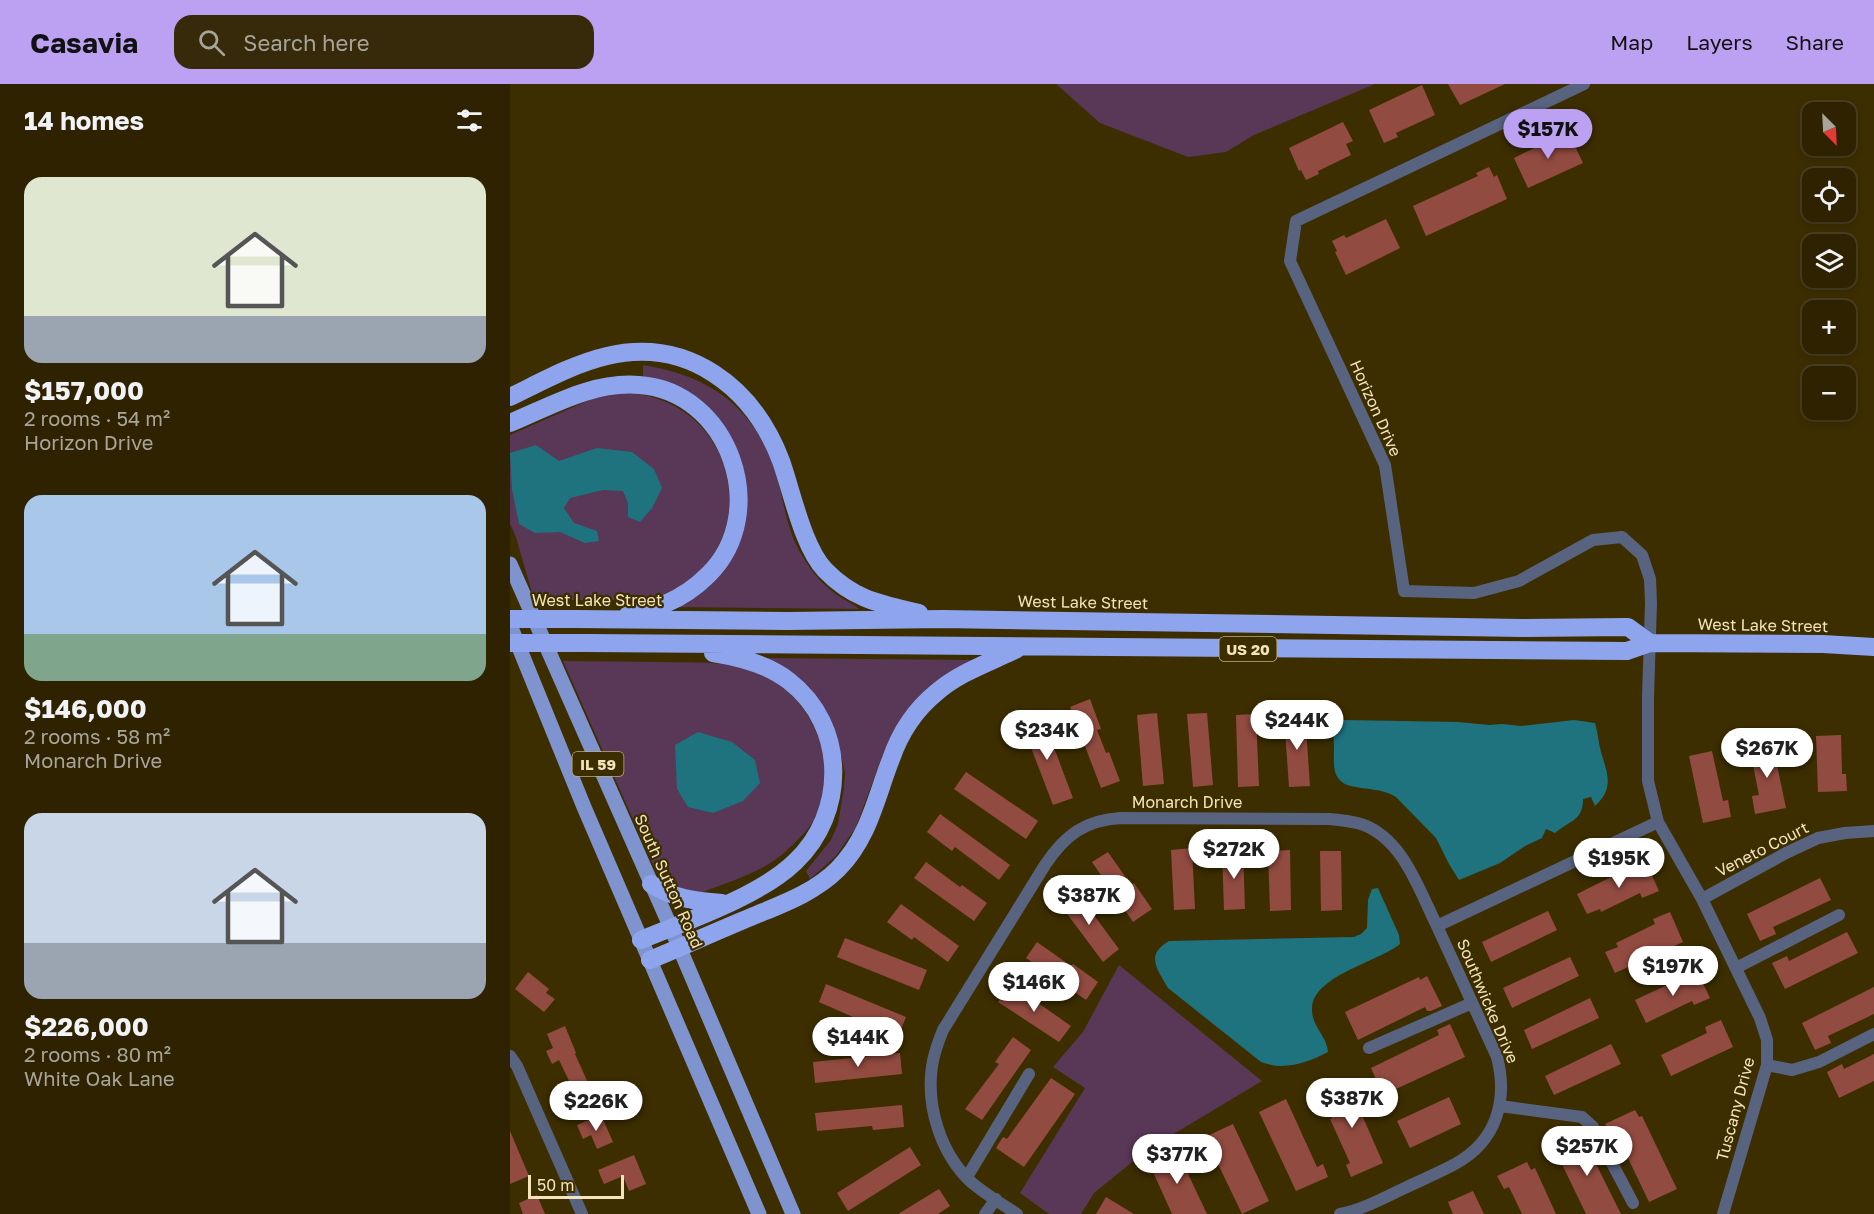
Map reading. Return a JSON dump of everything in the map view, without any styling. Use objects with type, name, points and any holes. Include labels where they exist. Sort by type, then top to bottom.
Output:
[{"type":"highway","points":[[510,397],[573,367],[605,356],[633,351],[686,360],[708,370],[725,380],[742,395],[770,434],[791,488],[807,542],[824,569],[850,591],[866,600],[943,619]]},
{"type":"highway","points":[[510,423],[597,388],[623,384],[641,385],[663,389],[684,399],[713,424],[725,441],[735,465],[739,488],[739,508],[731,540],[724,554],[709,574],[689,590],[667,603],[638,610],[618,619]]},
{"type":"highway","name":"West Lake Street","points":[[510,619],[788,621],[943,619],[1522,628],[1628,627],[1650,643]]},
{"type":"highway","name":"West Lake Street","points":[[510,643],[1627,651],[1650,643],[1823,644],[1874,647]]},
{"type":"highway","points":[[641,940],[769,883],[791,866],[809,847],[819,832],[830,808],[834,783],[832,753],[821,720],[804,695],[789,681],[770,669],[734,656],[661,644]]},
{"type":"highway","points":[[650,960],[818,886],[839,867],[863,836],[891,757],[904,730],[921,708],[938,691],[963,675],[1022,646]]},
{"type":"highway","points":[[651,884],[675,897],[690,901],[727,903]]},
{"type":"main road","name":"South Sutton Road","points":[[510,564],[671,928],[793,1214]]},
{"type":"main road","name":"IL 59","points":[[510,625],[579,796],[759,1214]]},
{"type":"street","name":"Horizon Drive","points":[[1584,84],[1296,221],[1290,261],[1385,465],[1404,591],[1474,593],[1519,581],[1593,540],[1622,537],[1642,555],[1650,579],[1650,643]]},
{"type":"street","name":"Tuscany Drive","points":[[1650,643],[1648,781],[1658,822],[1702,899],[1760,1018],[1767,1040],[1767,1065],[1723,1214]]},
{"type":"street","name":"Monarch Drive","points":[[996,1199],[967,1177],[944,1143],[933,1110],[931,1086],[936,1047],[943,1030],[1055,850],[1075,832],[1088,824],[1105,819],[1121,818],[1329,819],[1363,825],[1377,832],[1397,850],[1437,926]]},
{"type":"street","points":[[1437,926],[1658,822]]},
{"type":"street","name":"Veneto Court","points":[[1702,899],[1818,838],[1874,831]]},
{"type":"street","points":[[1736,968],[1839,915]]},
{"type":"street","name":"Southwicke Drive","points":[[1340,1214],[1369,1205],[1456,1164],[1476,1149],[1484,1139],[1493,1126],[1500,1106],[1502,1076],[1497,1057],[1437,926]]},
{"type":"street","points":[[1369,1048],[1472,1003]]},
{"type":"street","points":[[1767,1065],[1792,1070],[1819,1062],[1874,1034]]},
{"type":"street","points":[[510,1056],[517,1066],[582,1214]]},
{"type":"street","points":[[967,1177],[1029,1074]]},
{"type":"street","points":[[1500,1106],[1582,1117],[1593,1127],[1633,1203]]},
{"type":"street","points":[[985,1214],[996,1199],[1017,1214]]},
{"type":"shaded area","points":[[1056,84],[1375,84],[1254,135],[1226,152],[1188,157],[1100,123]]},
{"type":"shaded area","points":[[643,365],[688,377],[708,386],[741,411],[766,448],[775,470],[793,537],[810,569],[824,584],[859,609],[674,607],[706,587],[745,480],[741,460],[733,440],[721,421],[705,405],[683,389],[643,377]]},
{"type":"shaded area","points":[[625,393],[663,401],[693,419],[714,444],[727,475],[729,508],[721,540],[702,569],[662,595],[626,600],[534,600],[516,537],[510,524],[510,435],[594,398]]},
{"type":"shaded area","points":[[767,658],[972,660],[893,731],[856,827],[836,856],[810,879],[806,871],[831,840],[838,824],[845,773],[835,733]]},
{"type":"shaded area","points":[[563,661],[726,664],[762,674],[779,685],[808,715],[824,754],[826,774],[824,795],[811,825],[776,859],[746,875],[703,892],[676,889],[656,871]]},
{"type":"shaded area","points":[[1119,965],[1262,1081],[1147,1150],[1094,1193],[1081,1214],[1049,1214],[1020,1193],[1085,1088],[1053,1067],[1083,1032]]},
{"type":"water","points":[[536,445],[559,461],[597,448],[632,452],[654,469],[662,488],[652,508],[640,522],[628,517],[628,503],[623,491],[603,490],[570,498],[564,508],[574,523],[597,531],[599,541],[585,543],[560,532],[535,533],[519,524],[512,489],[510,453]]},
{"type":"water","points":[[1343,720],[1458,722],[1521,726],[1574,720],[1595,723],[1607,774],[1607,787],[1595,806],[1591,797],[1583,799],[1578,816],[1555,833],[1546,829],[1542,838],[1525,846],[1500,863],[1459,880],[1436,838],[1396,797],[1345,784],[1337,776],[1334,766],[1333,725]]},
{"type":"water","points":[[698,732],[732,742],[755,760],[760,783],[743,801],[713,813],[688,807],[677,789],[675,745]]},
{"type":"water","points":[[1378,888],[1399,935],[1400,944],[1347,971],[1322,988],[1315,998],[1312,1010],[1314,1021],[1328,1052],[1295,1065],[1278,1066],[1261,1062],[1168,988],[1155,963],[1157,952],[1169,941],[1354,937],[1367,928],[1368,900],[1372,889]]},
{"type":"building","points":[[1448,84],[1505,84],[1460,105]]},
{"type":"building","points":[[1422,85],[1435,115],[1396,133],[1398,137],[1384,143],[1369,110]]},
{"type":"building","points":[[1343,122],[1353,141],[1346,144],[1351,155],[1318,171],[1319,174],[1306,180],[1301,170],[1299,171],[1289,148]]},
{"type":"building","points":[[1565,133],[1569,141],[1572,140],[1583,163],[1528,188],[1514,158]]},
{"type":"building","points":[[1489,167],[1494,177],[1497,175],[1507,199],[1426,236],[1413,206],[1478,176],[1476,173]]},
{"type":"building","points":[[1386,219],[1400,248],[1346,275],[1332,241],[1344,235],[1346,238]]},
{"type":"building","points":[[1090,699],[1101,729],[1097,730],[1106,753],[1109,752],[1120,781],[1101,788],[1070,707]]},
{"type":"building","points":[[1157,713],[1164,784],[1143,786],[1137,715]]},
{"type":"building","points":[[1207,713],[1213,785],[1193,787],[1187,714]]},
{"type":"building","points":[[1256,714],[1259,786],[1238,787],[1236,715]]},
{"type":"building","points":[[1305,714],[1310,786],[1289,787],[1284,716]]},
{"type":"building","points":[[1042,716],[1073,798],[1053,805],[1022,724]]},
{"type":"building","points":[[1841,735],[1842,774],[1846,774],[1847,791],[1818,792],[1816,736]]},
{"type":"building","points":[[1772,741],[1786,808],[1755,814],[1752,796],[1759,795],[1749,745]]},
{"type":"building","points":[[1712,751],[1723,801],[1728,800],[1731,817],[1703,823],[1689,756]]},
{"type":"building","points":[[966,772],[1038,821],[1026,839],[954,789]]},
{"type":"building","points":[[940,814],[1010,865],[999,880],[955,847],[952,851],[927,832]]},
{"type":"building","points":[[1192,848],[1195,909],[1174,910],[1171,850]]},
{"type":"building","points":[[1243,849],[1245,909],[1224,910],[1222,850]]},
{"type":"building","points":[[1290,850],[1291,910],[1270,911],[1268,851]]},
{"type":"building","points":[[1320,851],[1341,851],[1342,910],[1321,911]]},
{"type":"building","points":[[1108,852],[1131,885],[1134,883],[1152,909],[1133,922],[1092,862]]},
{"type":"building","points":[[1645,860],[1659,891],[1642,898],[1640,893],[1601,912],[1600,909],[1587,914],[1577,894]]},
{"type":"building","points":[[926,862],[987,903],[974,921],[914,878]]},
{"type":"building","points":[[1820,878],[1831,900],[1773,927],[1776,934],[1760,941],[1747,914]]},
{"type":"building","points":[[1076,891],[1119,949],[1103,962],[1059,903]]},
{"type":"building","points":[[901,904],[959,946],[948,962],[914,937],[912,940],[887,922]]},
{"type":"building","points":[[1548,911],[1557,930],[1491,962],[1482,942]]},
{"type":"building","points":[[1670,912],[1683,942],[1615,973],[1605,952],[1618,947],[1616,943],[1655,924],[1653,919]]},
{"type":"building","points":[[1847,932],[1858,953],[1785,989],[1772,963],[1787,956],[1789,961]]},
{"type":"building","points":[[845,938],[927,970],[919,990],[837,957]]},
{"type":"building","points":[[1037,942],[1098,982],[1086,1000],[1026,958]]},
{"type":"building","points":[[1570,957],[1579,976],[1512,1008],[1503,988]]},
{"type":"building","points":[[1697,971],[1710,998],[1694,1005],[1692,1001],[1646,1023],[1635,1000]]},
{"type":"building","points":[[528,972],[549,989],[546,993],[555,999],[544,1012],[515,989]]},
{"type":"building","points":[[1427,976],[1442,1006],[1431,1011],[1427,1011],[1425,1007],[1358,1040],[1345,1012],[1419,977],[1420,980]]},
{"type":"building","points":[[826,984],[906,1017],[898,1037],[819,1002]]},
{"type":"building","points":[[1011,984],[1071,1026],[1059,1042],[998,1002]]},
{"type":"building","points":[[1874,987],[1874,1014],[1828,1036],[1831,1043],[1815,1050],[1802,1023]]},
{"type":"building","points":[[1590,998],[1599,1018],[1532,1049],[1524,1030]]},
{"type":"building","points":[[1721,1020],[1733,1047],[1671,1076],[1661,1055],[1707,1033],[1705,1027]]},
{"type":"building","points":[[1450,1024],[1465,1057],[1383,1095],[1371,1068],[1439,1035],[1437,1030]]},
{"type":"building","points":[[565,1026],[589,1085],[596,1082],[601,1093],[570,1107],[564,1093],[573,1089],[559,1060],[552,1064],[546,1051],[553,1048],[547,1034]]},
{"type":"building","points":[[1013,1037],[1031,1050],[982,1120],[965,1109],[999,1064],[995,1062]]},
{"type":"building","points":[[1611,1044],[1621,1064],[1554,1095],[1545,1076]]},
{"type":"building","points":[[900,1053],[902,1074],[815,1083],[813,1062]]},
{"type":"building","points":[[1874,1054],[1874,1081],[1839,1098],[1827,1072],[1842,1064],[1844,1069]]},
{"type":"building","points":[[1051,1078],[1075,1094],[1024,1167],[996,1148],[1003,1137],[1007,1139]]},
{"type":"building","points":[[1347,1081],[1383,1163],[1351,1177],[1346,1165],[1350,1163],[1321,1093]]},
{"type":"building","points":[[1449,1097],[1461,1124],[1410,1148],[1397,1121]]},
{"type":"building","points":[[1286,1099],[1317,1167],[1323,1164],[1328,1177],[1296,1191],[1259,1112]]},
{"type":"building","points":[[902,1105],[904,1127],[873,1130],[872,1126],[817,1131],[815,1113]]},
{"type":"building","points":[[1635,1110],[1639,1117],[1642,1116],[1677,1189],[1649,1202],[1617,1135],[1612,1137],[1605,1124]]},
{"type":"building","points":[[601,1115],[613,1142],[597,1149],[591,1135],[583,1139],[577,1125]]},
{"type":"building","points":[[1233,1124],[1269,1201],[1242,1214],[1205,1137]]},
{"type":"building","points":[[510,1131],[529,1176],[510,1184]]},
{"type":"building","points":[[1587,1133],[1593,1146],[1588,1148],[1621,1214],[1586,1214],[1558,1156],[1562,1154],[1558,1147]]},
{"type":"building","points":[[910,1147],[921,1165],[848,1211],[837,1193]]},
{"type":"building","points":[[1177,1150],[1207,1214],[1172,1214],[1149,1163]]},
{"type":"building","points":[[634,1155],[646,1184],[629,1191],[623,1176],[604,1184],[598,1170]]},
{"type":"building","points":[[1527,1162],[1531,1170],[1535,1168],[1556,1214],[1522,1214],[1509,1187],[1504,1189],[1497,1176]]},
{"type":"building","points":[[939,1189],[950,1206],[938,1214],[898,1214]]},
{"type":"building","points":[[1473,1191],[1484,1214],[1453,1214],[1448,1202]]},
{"type":"building","points":[[537,1195],[545,1214],[523,1214],[519,1203]]},
{"type":"building","points":[[1106,1197],[1134,1214],[1096,1214]]}]
